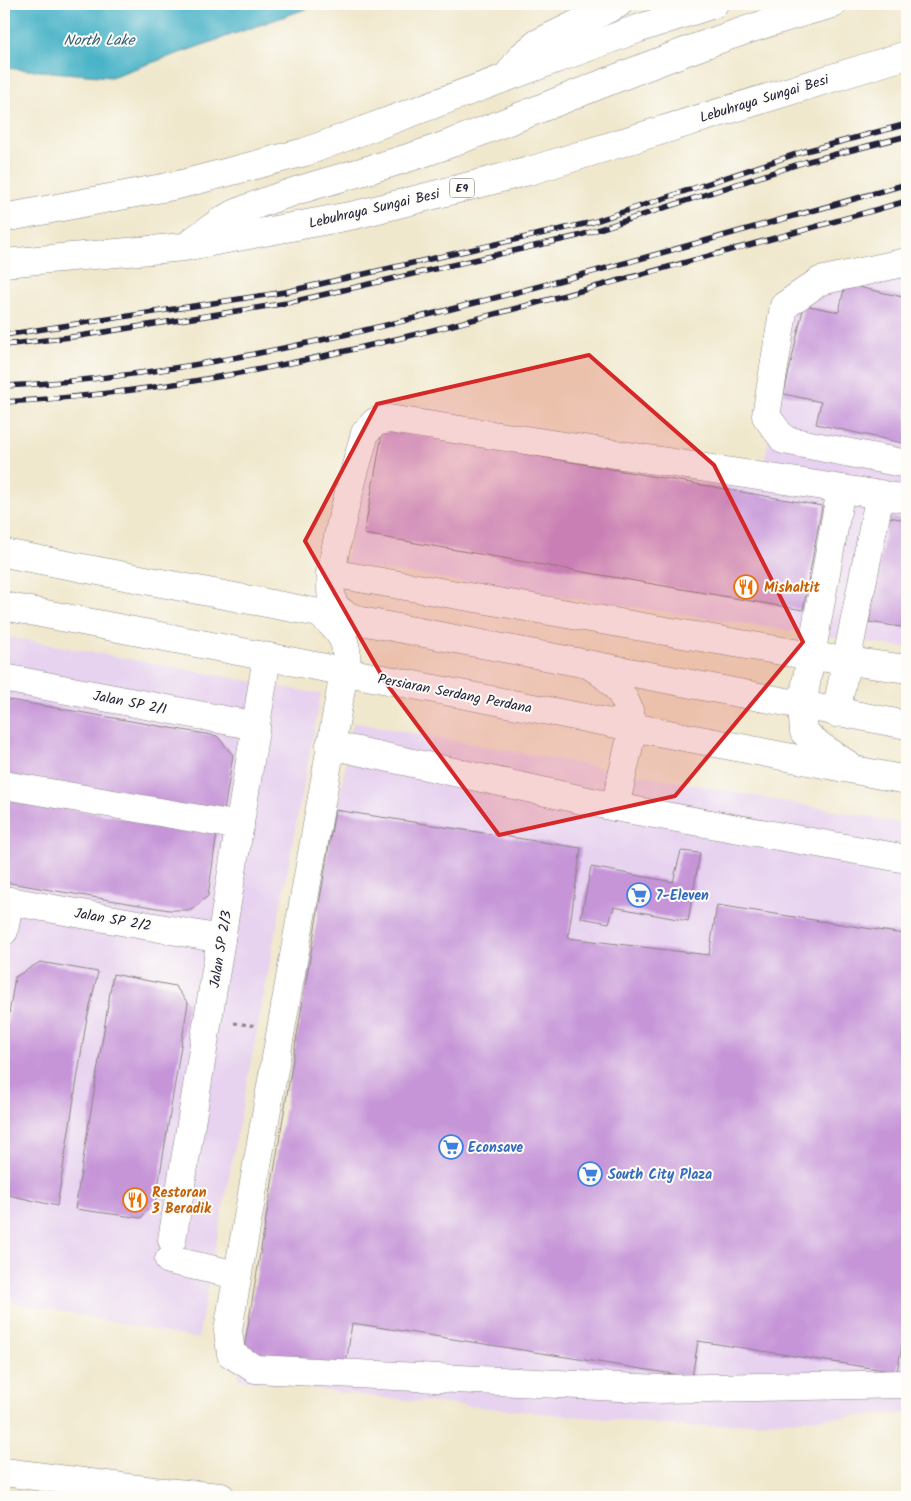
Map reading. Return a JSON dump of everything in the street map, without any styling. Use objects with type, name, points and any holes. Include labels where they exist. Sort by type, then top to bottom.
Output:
[{"type":"main road","points":[[506,78],[522,56],[538,43],[618,4]]},
{"type":"main road","points":[[4,218],[178,185],[305,152],[637,29],[714,4]]},
{"type":"main road","points":[[184,247],[233,214],[286,195],[444,146],[676,54],[776,19],[833,4]]},
{"type":"main road","name":"Lebuhraya Sungai Besi","points":[[4,263],[184,247],[355,215],[529,170],[907,55]]},
{"type":"main road","points":[[907,262],[820,281],[784,306],[766,416],[784,440],[907,464]]},
{"type":"main road","points":[[360,621],[340,612],[333,602],[330,573],[365,433],[375,422],[389,419],[907,499]]},
{"type":"main road","points":[[841,489],[802,706],[804,732],[816,744],[859,772]]},
{"type":"main road","points":[[779,756],[816,744],[824,735],[836,713],[880,494]]},
{"type":"main road","points":[[4,553],[907,725]]},
{"type":"main road","points":[[330,573],[811,656],[907,669]]},
{"type":"main road","name":"Persiaran Serdang Perdana","points":[[4,606],[907,780]]},
{"type":"main road","points":[[319,613],[336,627],[342,636],[347,658],[237,1275],[228,1330],[232,1354],[255,1370],[660,1389],[907,1384]]},
{"type":"main road","name":"Jalan SP 2/3","points":[[237,1275],[171,1250],[267,657]]},
{"type":"main road","points":[[590,665],[616,684],[628,705],[633,728],[615,807]]},
{"type":"main road","name":"Jalan SP 2/1","points":[[4,678],[256,726]]},
{"type":"main road","points":[[330,745],[615,807],[907,859]]},
{"type":"main road","points":[[4,784],[240,826]]},
{"type":"main road","points":[[4,931],[6,900]]},
{"type":"main road","name":"Jalan SP 2/2","points":[[6,900],[221,939]]},
{"type":"main road","points":[[4,1472],[153,1492],[221,1497]]},
{"type":"highlighted area","points":[[589,355],[714,465],[803,642],[675,796],[499,835],[386,683],[305,541],[377,404]]},
{"type":"shaded area","points":[[907,272],[907,648],[345,564],[375,428],[761,483],[791,309],[821,286]]},
{"type":"shaded area","points":[[4,636],[321,694],[198,1339],[4,1300]]},
{"type":"shaded area","name":"South City Plaza","points":[[353,722],[907,824],[907,1413],[691,1427],[384,1398],[238,1379]]},
{"type":"water","name":"North Lake","points":[[4,4],[320,4],[111,77],[4,68]]},
{"type":"building","points":[[845,284],[907,298],[907,444],[816,424],[821,402],[784,394],[804,305],[839,312]]},
{"type":"building","points":[[383,429],[822,506],[803,610],[364,534]]},
{"type":"building","points":[[888,517],[907,520],[907,628],[869,622]]},
{"type":"building","points":[[4,699],[217,736],[233,755],[223,818],[4,780]]},
{"type":"building","points":[[4,798],[217,833],[208,896],[191,910],[169,910],[4,882]]},
{"type":"building","name":"South City Plaza","points":[[335,810],[581,848],[568,938],[709,955],[717,905],[904,934],[907,923],[907,1318],[897,1372],[698,1341],[692,1377],[352,1323],[345,1372],[243,1355]]},
{"type":"building","name":"7-Eleven","points":[[681,851],[700,853],[688,921],[614,907],[609,923],[581,918],[591,867],[673,882]]},
{"type":"building","points":[[40,962],[98,972],[86,1023],[57,1206],[4,1194],[4,1045],[15,977]]},
{"type":"building","points":[[113,974],[175,986],[188,1003],[156,1199],[141,1218],[75,1209]]},
{"type":"railway","points":[[4,335],[285,292],[593,222],[802,152],[907,124]]},
{"type":"railway","points":[[4,345],[79,336],[287,303],[578,236],[805,162],[907,136]]},
{"type":"railway","points":[[4,386],[136,374],[202,364],[332,338],[525,290],[907,184]]},
{"type":"railway","points":[[4,402],[136,390],[202,380],[332,354],[525,306],[907,201]]},
{"type":"place","name":"Mishaltit","points":[[746,587]]},
{"type":"place","name":"7-Eleven","points":[[639,895]]},
{"type":"place","name":"Econsave","points":[[451,1147]]},
{"type":"place","name":"South City Plaza","points":[[590,1174]]},
{"type":"place","name":"Restoran 3 Beradik","points":[[135,1200]]}]
